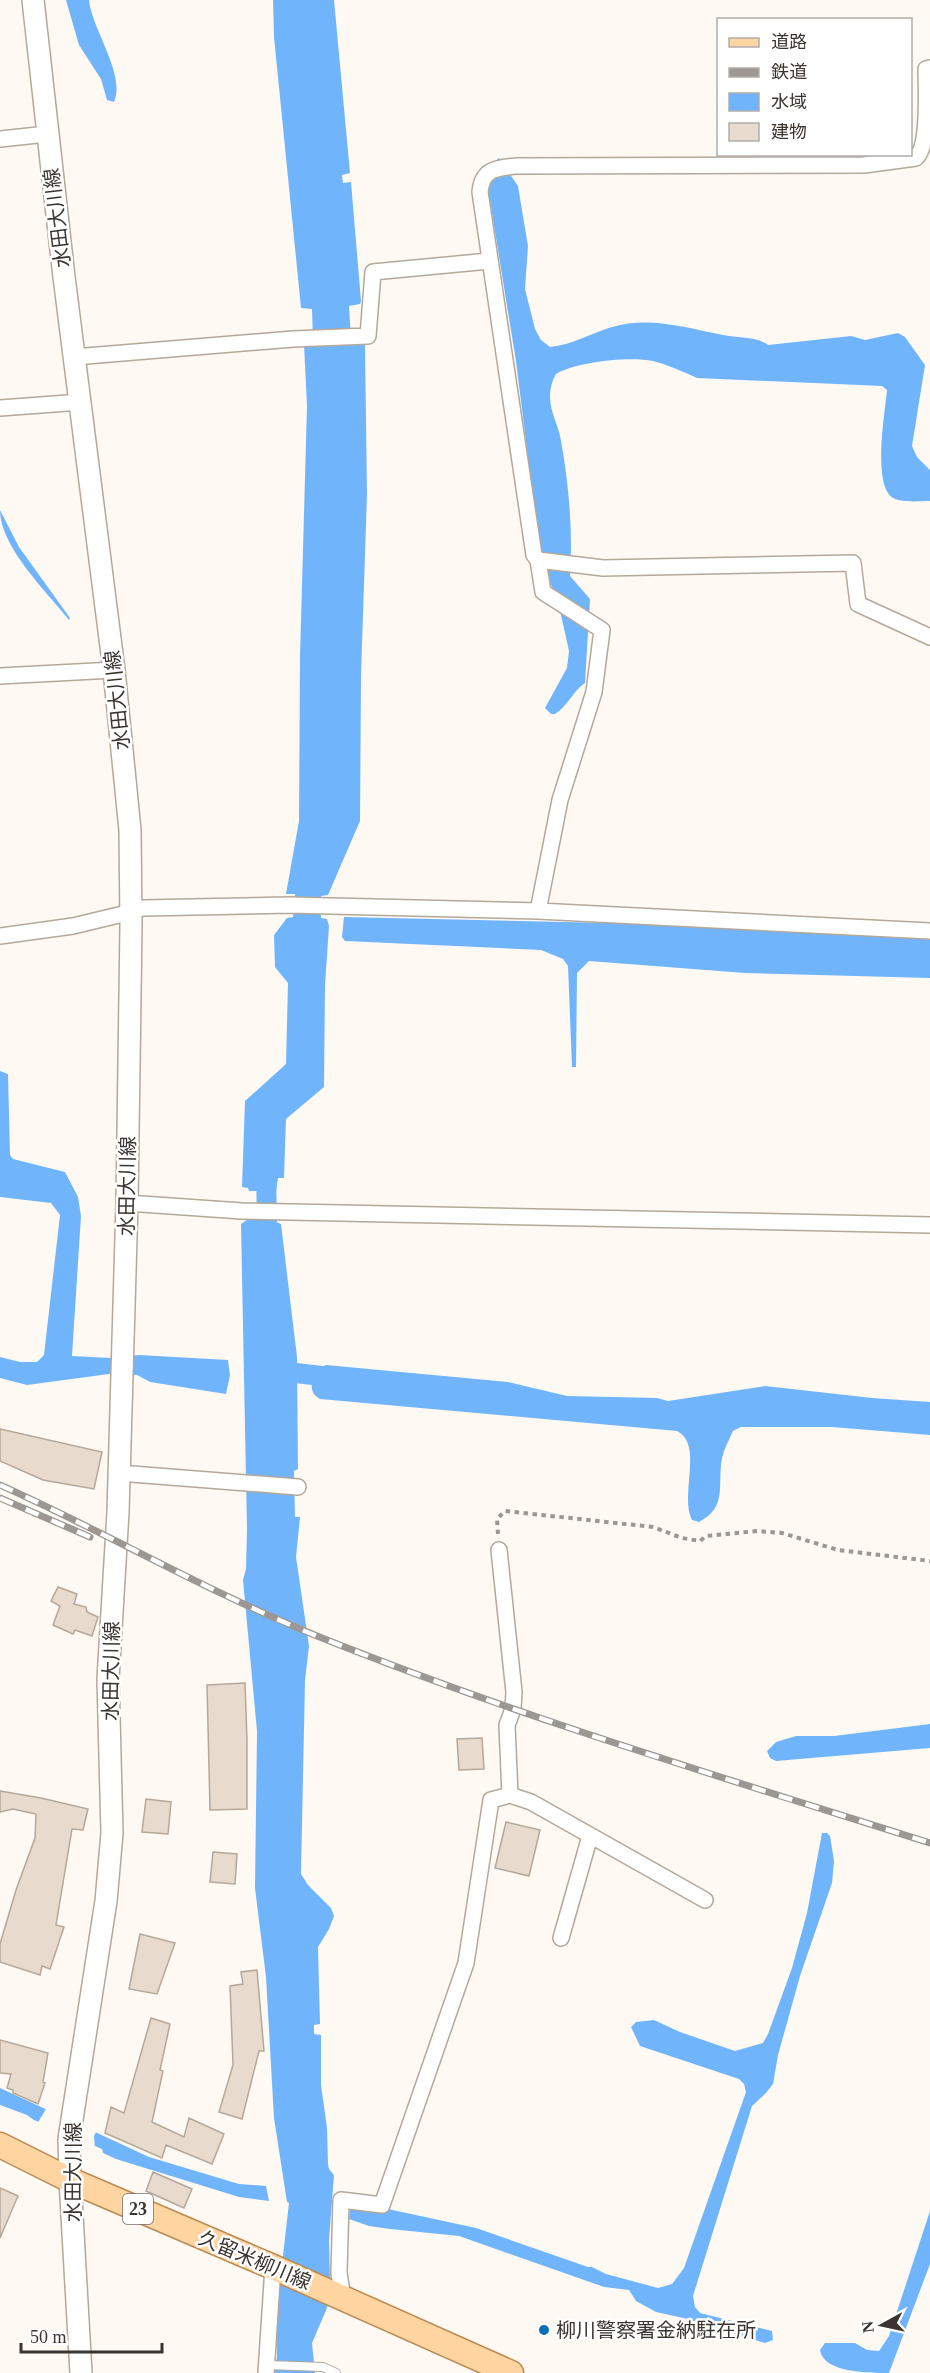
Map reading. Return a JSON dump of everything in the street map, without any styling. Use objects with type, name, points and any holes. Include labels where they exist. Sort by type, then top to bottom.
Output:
[{"type":"main road","name":"水田大川線","points":[[33,0],[47,134],[114,670],[130,830],[127,1203],[119,1473],[108,1679],[112,1833],[106,1901],[70,2129],[70,2180],[81,2373]]},
{"type":"main road","name":"久留米柳川線","points":[[0,2145],[70,2180],[511,2373]]},
{"type":"street","points":[[538,911],[560,800],[594,692],[602,630],[543,592],[538,560],[534,555],[489,261],[480,192],[481,182],[488,172],[498,167],[864,165],[916,158],[921,154],[926,141],[926,69],[930,69]]},
{"type":"street","points":[[0,139],[47,134]]},
{"type":"street","points":[[74,357],[293,339],[368,336],[373,272],[489,261]]},
{"type":"street","points":[[0,408],[81,402]]},
{"type":"street","points":[[538,560],[603,568],[853,563],[858,604],[930,638]]},
{"type":"street","points":[[0,676],[114,670]]},
{"type":"street","points":[[0,936],[73,926],[123,914],[130,909],[289,905],[327,908],[538,911],[930,931]]},
{"type":"street","points":[[127,1203],[300,1213],[930,1225]]},
{"type":"street","points":[[119,1473],[298,1487]]},
{"type":"street","points":[[499,1550],[514,1692],[513,1709],[507,1725],[510,1795]]},
{"type":"street","points":[[337,2295],[341,2200],[382,2205],[466,1963],[491,1800],[510,1795],[531,1802],[705,1900]]},
{"type":"street","points":[[561,1938],[590,1836]]},
{"type":"street","points":[[266,2369],[275,2268]]},
{"type":"lane","points":[[266,2369],[322,2367],[336,2373]]},
{"type":"path","points":[[499,1550],[497,1519],[505,1510],[653,1527],[682,1538],[700,1541],[706,1536],[757,1531],[782,1533],[838,1550],[930,1561]]},
{"type":"water","points":[[66,0],[89,0],[91,12],[116,78],[114,102],[107,100],[101,79],[79,45]]},
{"type":"water","points":[[273,0],[334,0],[350,173],[342,175],[343,183],[351,182],[361,301],[360,304],[349,306],[351,339],[362,339],[365,346],[367,494],[361,675],[360,821],[328,895],[321,896],[321,918],[327,919],[329,926],[325,985],[324,1087],[286,1119],[284,1178],[278,1178],[276,1191],[249,1191],[248,1188],[242,1187],[245,1101],[286,1064],[288,983],[275,967],[274,935],[287,918],[293,917],[295,894],[286,894],[299,821],[300,657],[307,406],[304,345],[313,342],[312,309],[301,308],[274,37]]},
{"type":"water","points":[[499,158],[518,186],[528,246],[525,289],[535,329],[541,340],[550,347],[566,344],[612,327],[640,323],[668,324],[752,339],[768,345],[851,336],[865,340],[898,333],[905,337],[925,365],[912,446],[917,457],[930,470],[930,501],[901,501],[893,498],[887,491],[883,479],[881,448],[887,390],[882,386],[697,378],[664,364],[631,359],[589,363],[556,374],[552,382],[550,402],[560,435],[568,491],[571,526],[570,576],[590,599],[585,683],[555,714],[551,714],[545,708],[567,668],[569,651],[559,606],[545,569],[536,522],[516,361],[485,170]]},
{"type":"water","points":[[0,510],[19,547],[70,618],[69,620],[16,554],[2,524]]},
{"type":"water","points":[[344,917],[653,924],[930,938],[930,978],[745,973],[589,961],[577,973],[576,1067],[572,1067],[568,966],[563,959],[541,950],[345,941],[342,937]]},
{"type":"water","points":[[0,1071],[8,1074],[10,1155],[13,1159],[65,1172],[78,1197],[81,1216],[72,1356],[111,1358],[139,1355],[228,1360],[230,1375],[226,1394],[150,1382],[137,1375],[109,1374],[27,1385],[0,1378],[0,1357],[20,1362],[37,1362],[44,1355],[60,1215],[51,1203],[0,1197]]},
{"type":"water","points":[[248,1216],[275,1216],[276,1222],[281,1224],[297,1357],[298,1469],[294,1471],[295,1517],[300,1517],[296,1557],[309,1646],[305,1680],[301,1874],[308,1885],[331,1908],[334,1916],[318,1947],[320,2024],[314,2025],[314,2034],[321,2035],[321,2085],[327,2128],[328,2164],[334,2175],[329,2240],[330,2279],[327,2308],[312,2343],[315,2373],[275,2373],[276,2317],[289,2203],[274,2118],[266,1977],[255,1888],[257,1731],[243,1580],[246,1569],[247,1529],[241,1224],[248,1219]]},
{"type":"water","points":[[326,1365],[508,1382],[567,1396],[657,1398],[668,1401],[765,1386],[930,1402],[930,1435],[832,1427],[741,1427],[733,1431],[723,1455],[718,1502],[708,1516],[699,1522],[692,1520],[689,1510],[689,1447],[685,1438],[677,1431],[320,1399],[313,1393],[312,1381],[317,1369]]},
{"type":"water","points":[[930,1724],[930,1748],[776,1761],[770,1758],[767,1751],[776,1742],[796,1736],[834,1736]]},
{"type":"water","points":[[822,1833],[830,1836],[834,1861],[832,1883],[800,1976],[778,2055],[773,2084],[752,2106],[693,2296],[695,2307],[700,2313],[772,2331],[773,2340],[765,2343],[688,2319],[656,2312],[636,2301],[629,2290],[604,2287],[459,2236],[369,2226],[349,2219],[351,2201],[476,2228],[592,2267],[606,2274],[658,2288],[672,2284],[684,2268],[746,2092],[744,2084],[739,2079],[640,2046],[631,2027],[636,2022],[654,2020],[680,2032],[735,2051],[763,2043],[792,1968],[807,1913]]},
{"type":"water","points":[[0,2088],[149,2157],[239,2184],[266,2186],[269,2201],[239,2197],[116,2159],[103,2153],[102,2149],[0,2105]]},
{"type":"water","points":[[930,2211],[930,2264],[889,2373],[848,2370],[829,2363],[823,2358],[820,2350],[825,2343],[855,2343],[867,2350],[879,2351],[889,2336]]},
{"type":"pier","points":[[46,2109],[97,2130],[94,2136],[95,2150],[37,2124]]},
{"type":"building","points":[[0,1429],[102,1452],[94,1489],[43,1480],[0,1461]]},
{"type":"building","points":[[58,1587],[77,1594],[74,1604],[86,1607],[87,1612],[98,1617],[92,1636],[75,1630],[73,1634],[53,1625],[60,1606],[51,1601]]},
{"type":"building","points":[[245,1683],[247,1809],[210,1810],[207,1685]]},
{"type":"building","points":[[482,1738],[484,1769],[459,1770],[457,1739]]},
{"type":"building","points":[[0,1791],[88,1809],[83,1830],[72,1829],[56,1925],[64,1927],[50,1969],[42,1966],[40,1975],[0,1962],[0,1944],[35,1838],[36,1814],[13,1809],[0,1812]]},
{"type":"building","points":[[146,1799],[171,1802],[168,1834],[142,1832]]},
{"type":"building","points":[[506,1822],[540,1830],[529,1876],[495,1868]]},
{"type":"building","points":[[213,1852],[237,1854],[235,1884],[210,1882]]},
{"type":"building","points":[[140,1934],[175,1943],[157,1994],[129,1989]]},
{"type":"building","points":[[257,1970],[264,2051],[259,2051],[242,2119],[219,2112],[233,2065],[230,1986],[243,1984],[241,1972]]},
{"type":"building","points":[[151,2018],[170,2024],[152,2122],[184,2137],[189,2118],[224,2134],[212,2164],[166,2145],[162,2158],[105,2133],[111,2107],[124,2113]]},
{"type":"building","points":[[0,2040],[48,2053],[43,2082],[45,2083],[38,2104],[7,2088],[11,2074],[0,2073]]},
{"type":"building","points":[[153,2172],[192,2189],[184,2208],[146,2191]]},
{"type":"building","points":[[0,2188],[18,2196],[0,2238]]},
{"type":"waterway","points":[[266,1166],[267,1229]]},
{"type":"waterway","points":[[270,1370],[339,1378]]},
{"type":"railway","points":[[0,1485],[276,1619],[392,1665],[545,1720],[930,1843]]},
{"type":"railway","points":[[0,1498],[90,1537]]},
{"type":"place","name":"柳川警察署金納駐在所","points":[[544,2330]]}]
